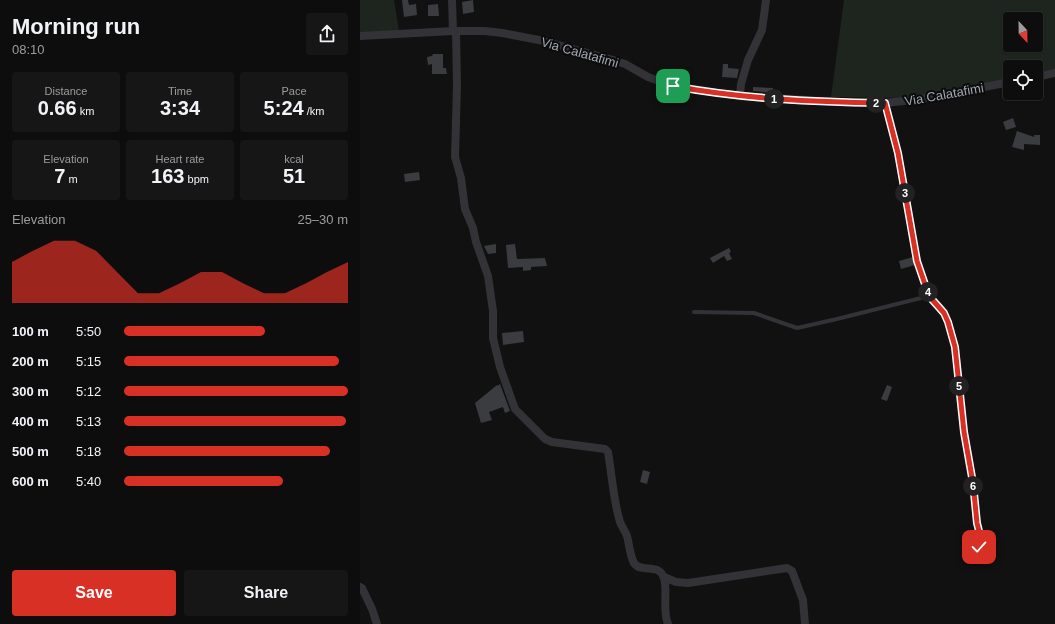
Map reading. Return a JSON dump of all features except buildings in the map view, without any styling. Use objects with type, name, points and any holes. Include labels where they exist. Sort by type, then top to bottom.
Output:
[{"type":"street","points":[[452,0],[457,84],[455,157],[461,178],[465,209],[473,228],[476,242],[488,276],[493,311],[493,338],[500,367],[515,409],[545,439],[552,442],[606,448],[608,452],[612,486],[621,523],[626,534],[634,562],[639,567],[654,568],[664,577],[676,582],[688,583],[787,568],[792,571],[803,600],[805,624]]},
{"type":"street","points":[[740,96],[748,60],[762,30],[766,0]]},
{"type":"street","name":"Via Calatafimi","points":[[360,36],[455,31],[485,31],[521,36],[613,60],[648,77],[673,86],[740,96],[852,103],[885,103],[922,99],[1003,83]]},
{"type":"street","points":[[1043,76],[1055,73]]},
{"type":"street","points":[[664,577],[666,619],[668,624]]},
{"type":"street","points":[[360,587],[366,595],[377,624]]},
{"type":"lane","points":[[885,103],[898,153],[917,261],[929,296],[946,317],[955,347],[964,432],[980,535],[978,552],[966,556]]},
{"type":"lane","points":[[694,312],[754,312],[797,328],[852,316],[929,296]]},
{"type":"shaded area","points":[[360,0],[394,0],[399,31],[360,33]]},
{"type":"shaded area","points":[[844,0],[1055,0],[1055,70],[1043,73],[1043,60],[1003,60],[1003,80],[907,98],[831,97]]},
{"type":"route","points":[[673,86],[689,90],[740,96],[852,103],[885,103],[898,153],[917,261],[929,296],[944,313],[948,322],[955,347],[964,432],[980,535],[979,547]]}]
